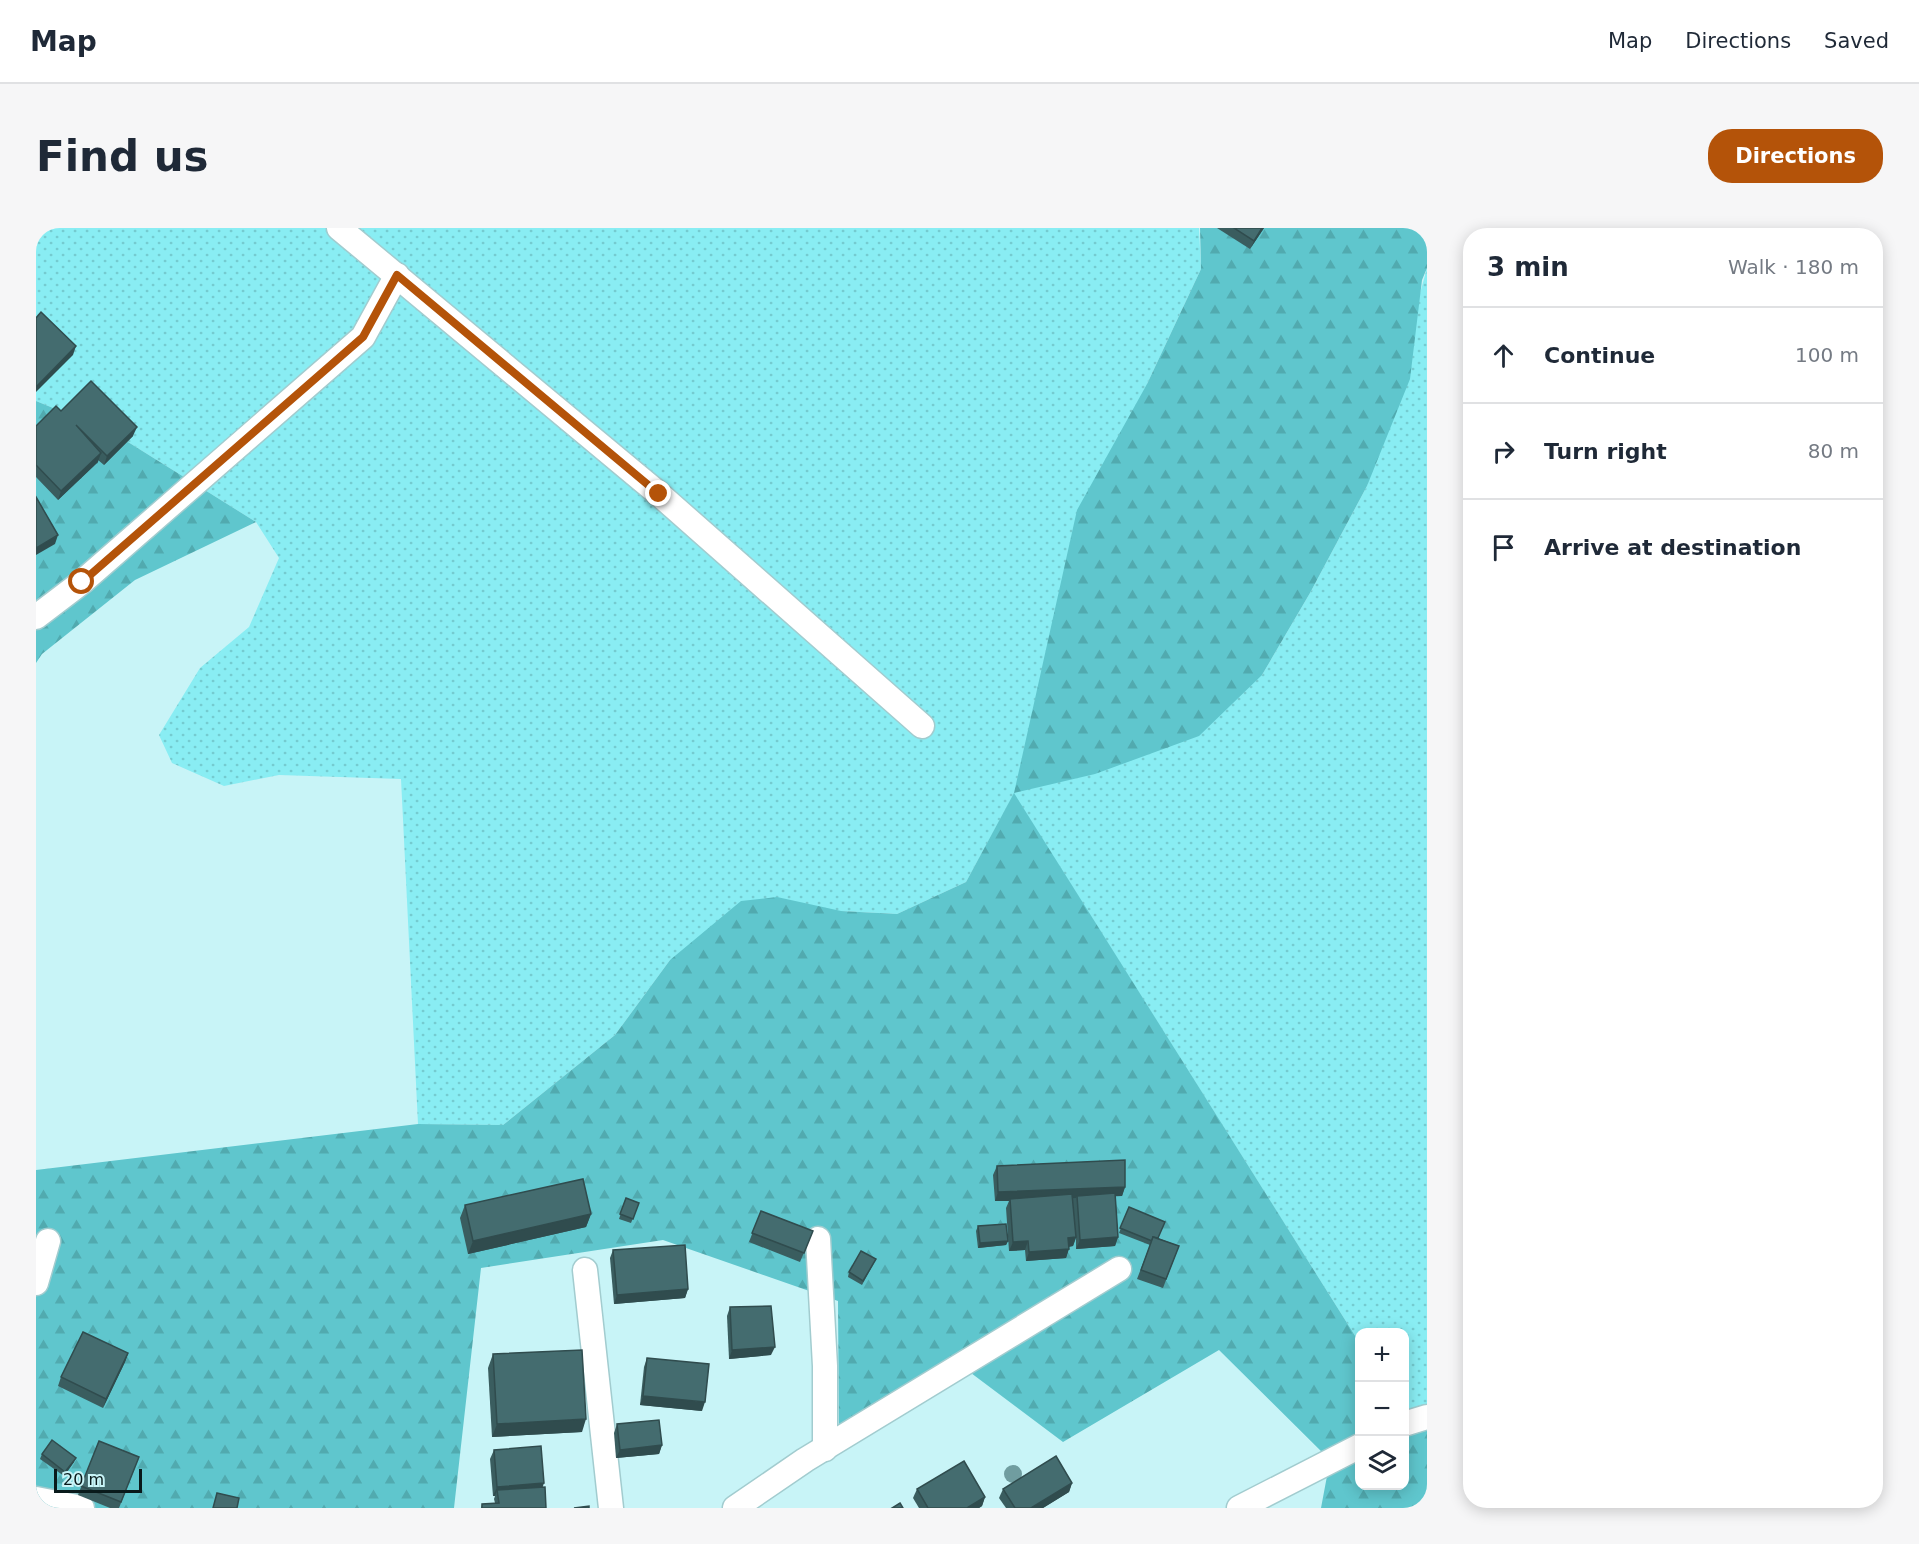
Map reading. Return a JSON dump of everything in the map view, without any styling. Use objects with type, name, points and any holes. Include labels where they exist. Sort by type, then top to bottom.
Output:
[{"type":"street","points":[[339,228],[659,494],[922,726]]},
{"type":"street","points":[[36,617],[82,582],[363,337],[397,275]]},
{"type":"street","points":[[818,1239],[825,1366],[825,1449]]},
{"type":"street","points":[[36,1284],[48,1241]]},
{"type":"street","points":[[735,1508],[825,1449],[1119,1269]]},
{"type":"street","points":[[585,1270],[611,1508]]},
{"type":"street","points":[[1409,1422],[1427,1417]]},
{"type":"street","points":[[1239,1508],[1355,1448]]},
{"type":"street","points":[[36,1499],[82,1508]]},
{"type":"shaded area","points":[[36,228],[1199,228],[1201,269],[1147,384],[1262,675],[1310,593],[1367,486],[1427,268],[1427,1427],[1409,1416],[1409,1328],[1355,1328],[1355,1336],[1014,794],[966,882],[897,914],[841,911],[670,960],[615,1035],[503,1125],[418,1124],[401,779],[279,775],[224,786],[172,763],[159,735],[200,668],[249,627],[279,558],[256,522],[112,432],[36,401]]},
{"type":"green space","points":[[1200,228],[1427,228],[1427,268],[1422,280],[1410,379],[1367,486],[1310,593],[1262,675],[1199,736],[1095,774],[1014,793],[1077,510],[1147,384],[1201,269]]},
{"type":"green space","points":[[36,401],[112,432],[256,522],[135,580],[42,654],[36,663]]},
{"type":"green space","points":[[1014,793],[1355,1336],[1355,1490],[1409,1490],[1409,1416],[1427,1427],[1427,1508],[1321,1508],[1330,1460],[1219,1350],[1063,1442],[955,1361],[839,1442],[838,1301],[663,1240],[481,1268],[454,1508],[36,1508],[36,1170],[418,1124],[503,1125],[615,1035],[670,960],[741,901],[777,897],[841,911],[897,914],[966,882]]},
{"type":"building","points":[[1234,228],[1262,228],[1254,241]]},
{"type":"building","points":[[41,312],[76,346],[36,387],[36,318]]},
{"type":"building","points":[[91,381],[137,427],[107,456],[76,425],[101,453],[61,491],[36,465],[36,426],[56,406],[61,411]]},
{"type":"building","points":[[36,497],[58,535],[36,548]]},
{"type":"building","points":[[1125,1160],[1125,1187],[998,1192],[997,1166]]},
{"type":"building","points":[[583,1179],[591,1214],[473,1241],[465,1205]]},
{"type":"building","points":[[1115,1193],[1118,1237],[1080,1240],[1077,1196]]},
{"type":"building","points":[[1072,1194],[1076,1237],[1068,1238],[1069,1249],[1029,1252],[1028,1241],[1013,1242],[1010,1199]]},
{"type":"building","points":[[626,1198],[639,1203],[633,1219],[620,1214]]},
{"type":"building","points":[[1129,1207],[1165,1222],[1158,1238],[1153,1237],[1152,1241],[1120,1228]]},
{"type":"building","points":[[761,1211],[813,1231],[804,1253],[752,1233]]},
{"type":"building","points":[[1006,1224],[1008,1241],[980,1243],[978,1226]]},
{"type":"building","points":[[1153,1237],[1179,1246],[1166,1279],[1141,1270]]},
{"type":"building","points":[[685,1245],[688,1289],[617,1295],[613,1250]]},
{"type":"building","points":[[861,1251],[876,1259],[863,1281],[849,1272]]},
{"type":"building","points":[[771,1306],[775,1347],[732,1350],[730,1307]]},
{"type":"building","points":[[83,1332],[128,1353],[106,1399],[61,1377]]},
{"type":"building","points":[[582,1350],[586,1419],[497,1424],[493,1354]]},
{"type":"building","points":[[647,1358],[709,1364],[705,1402],[643,1396]]},
{"type":"building","points":[[659,1420],[662,1445],[620,1450],[617,1424]]},
{"type":"building","points":[[52,1440],[76,1458],[65,1472],[42,1454]]},
{"type":"building","points":[[99,1441],[139,1457],[121,1502],[81,1486]]},
{"type":"building","points":[[541,1446],[544,1483],[497,1487],[494,1450]]},
{"type":"building","points":[[1056,1456],[1072,1483],[1031,1508],[1015,1508],[1003,1489]]},
{"type":"building","points":[[964,1461],[985,1497],[967,1508],[928,1508],[917,1489]]},
{"type":"building","points":[[545,1487],[546,1508],[482,1508],[482,1504],[499,1503],[497,1490]]},
{"type":"building","points":[[217,1493],[239,1498],[237,1508],[213,1508]]},
{"type":"building","points":[[900,1503],[903,1508],[892,1508]]},
{"type":"route","points":[[82,582],[363,337],[397,275],[659,494]]}]
